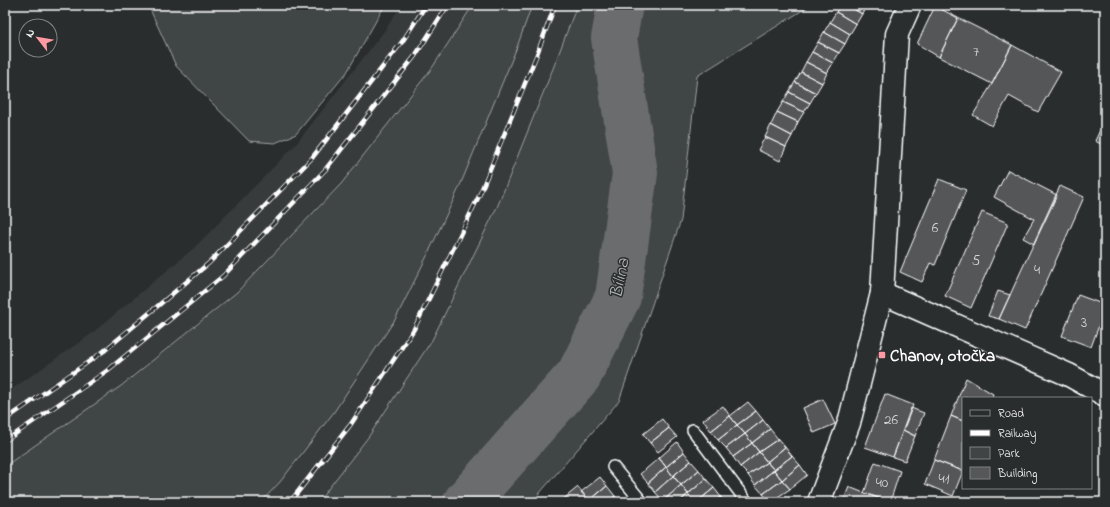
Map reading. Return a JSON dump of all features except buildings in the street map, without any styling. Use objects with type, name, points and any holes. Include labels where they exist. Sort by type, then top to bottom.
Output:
[{"type":"street","points":[[819,502],[849,423],[882,293],[897,34],[910,5]]},
{"type":"street","points":[[882,293],[1069,375],[1105,395]]},
{"type":"lane","points":[[693,430],[747,502]]},
{"type":"lane","points":[[613,467],[642,502]]},
{"type":"shaded area","points":[[401,5],[473,5],[432,68],[341,184],[237,292],[121,386],[5,466],[5,394],[91,334],[195,247],[296,144],[385,30]]},
{"type":"shaded area","points":[[532,5],[577,5],[498,205],[432,340],[369,436],[318,502],[261,502],[280,482],[517,47]]},
{"type":"green space","points":[[148,5],[385,5],[347,72],[296,134],[275,143],[249,141],[176,66]]},
{"type":"green space","points":[[473,5],[532,5],[517,47],[459,188],[396,318],[334,412],[280,482],[261,502],[5,502],[5,466],[121,386],[237,292],[341,184],[432,68]]},
{"type":"green space","points":[[577,5],[811,5],[697,76],[681,220],[619,401],[532,502],[318,502],[369,436],[432,340],[498,205]]},
{"type":"waterway","name":"Bílina","points":[[466,502],[579,375],[618,297],[635,173],[614,38],[620,5]]},
{"type":"railway","points":[[5,420],[104,351],[209,263],[312,158],[402,42],[426,5]]},
{"type":"railway","points":[[5,441],[108,370],[223,276],[325,170],[415,56],[448,5]]},
{"type":"railway","points":[[290,502],[351,424],[414,329],[479,196],[537,54],[555,5]]},
{"type":"place","name":"Chanov, otočka","points":[[882,355]]}]
